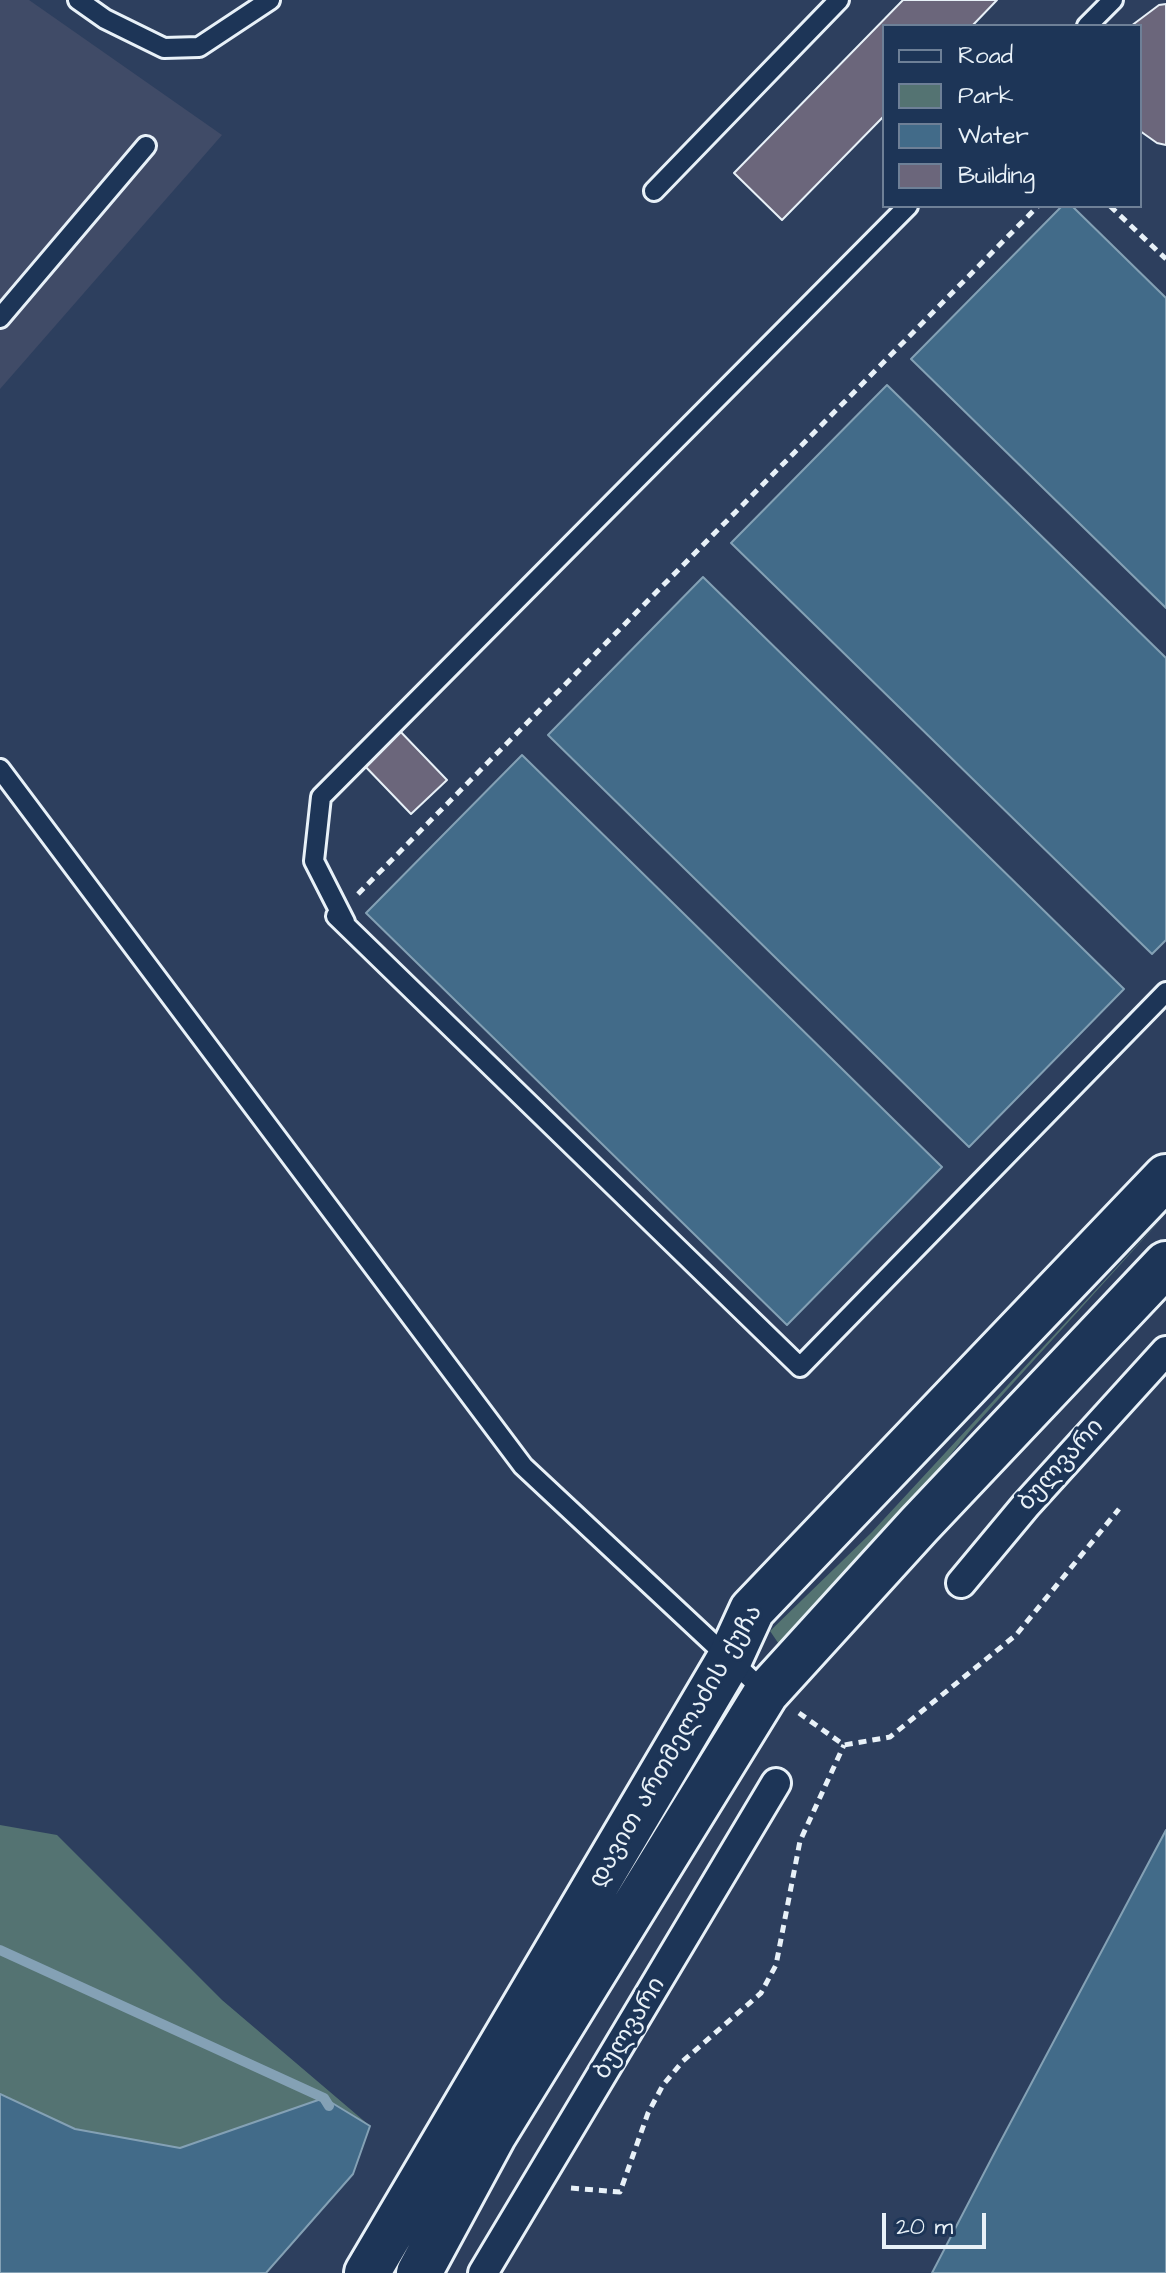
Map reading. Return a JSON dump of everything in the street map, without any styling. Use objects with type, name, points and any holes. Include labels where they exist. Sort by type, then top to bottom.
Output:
[{"type":"street","name":"დავით ართმელაძის ქუჩა","points":[[367,2273],[730,1658],[752,1610],[1166,1177]]},
{"type":"street","name":"დავით ართმელაძის ქუჩა","points":[[419,2273],[493,2136],[766,1693],[919,1525],[1166,1264]]},
{"type":"street","name":"ბულვარი","points":[[961,1583],[1026,1505],[1166,1351]]},
{"type":"street","name":"ბულვარი","points":[[483,2273],[776,1783]]},
{"type":"lane","points":[[78,0],[105,19],[164,48],[199,47],[270,0]]},
{"type":"lane","points":[[654,191],[839,0]]},
{"type":"lane","points":[[1089,24],[1113,0]]},
{"type":"lane","points":[[0,318],[146,146]]},
{"type":"lane","points":[[336,916],[345,922],[314,861],[321,797],[906,208]]},
{"type":"lane","points":[[0,769],[523,1466],[766,1693]]},
{"type":"lane","points":[[336,916],[800,1367],[1166,992]]},
{"type":"path","points":[[336,916],[1036,208]]},
{"type":"path","points":[[1112,208],[1166,259]]},
{"type":"path","points":[[766,1693],[844,1745],[890,1737],[1016,1635],[1119,1509]]},
{"type":"path","points":[[537,2185],[620,2192],[648,2113],[663,2085],[683,2061],[761,1993],[776,1965],[800,1841],[844,1745]]},
{"type":"shaded area","points":[[0,0],[29,0],[222,135],[0,389]]},
{"type":"green space","points":[[1166,1214],[969,1432],[787,1656],[770,1631],[872,1532]]},
{"type":"green space","points":[[0,1825],[57,1835],[222,2000],[370,2126],[324,2098],[180,2148],[75,2129],[0,2094]]},
{"type":"water","points":[[1060,208],[1074,208],[1166,298],[1166,608],[911,359]]},
{"type":"water","points":[[887,385],[1166,658],[1166,940],[1152,954],[731,543]]},
{"type":"water","points":[[703,577],[1124,989],[969,1147],[548,735]]},
{"type":"water","points":[[522,755],[942,1167],[787,1325],[366,913]]},
{"type":"water","points":[[1166,1830],[1166,2273],[932,2273],[997,2148]]},
{"type":"water","points":[[0,2094],[75,2129],[180,2148],[324,2098],[370,2126],[353,2174],[266,2273],[0,2273]]},
{"type":"building","points":[[903,0],[997,0],[974,24],[882,24],[882,118],[782,220],[734,173]]},
{"type":"building","points":[[1166,4],[1166,145],[1157,143],[1142,132],[1142,24],[1134,24],[1159,5]]},
{"type":"building","points":[[397,728],[447,780],[411,814],[361,762]]},
{"type":"waterway","points":[[0,1950],[324,2098],[329,2106]]}]
